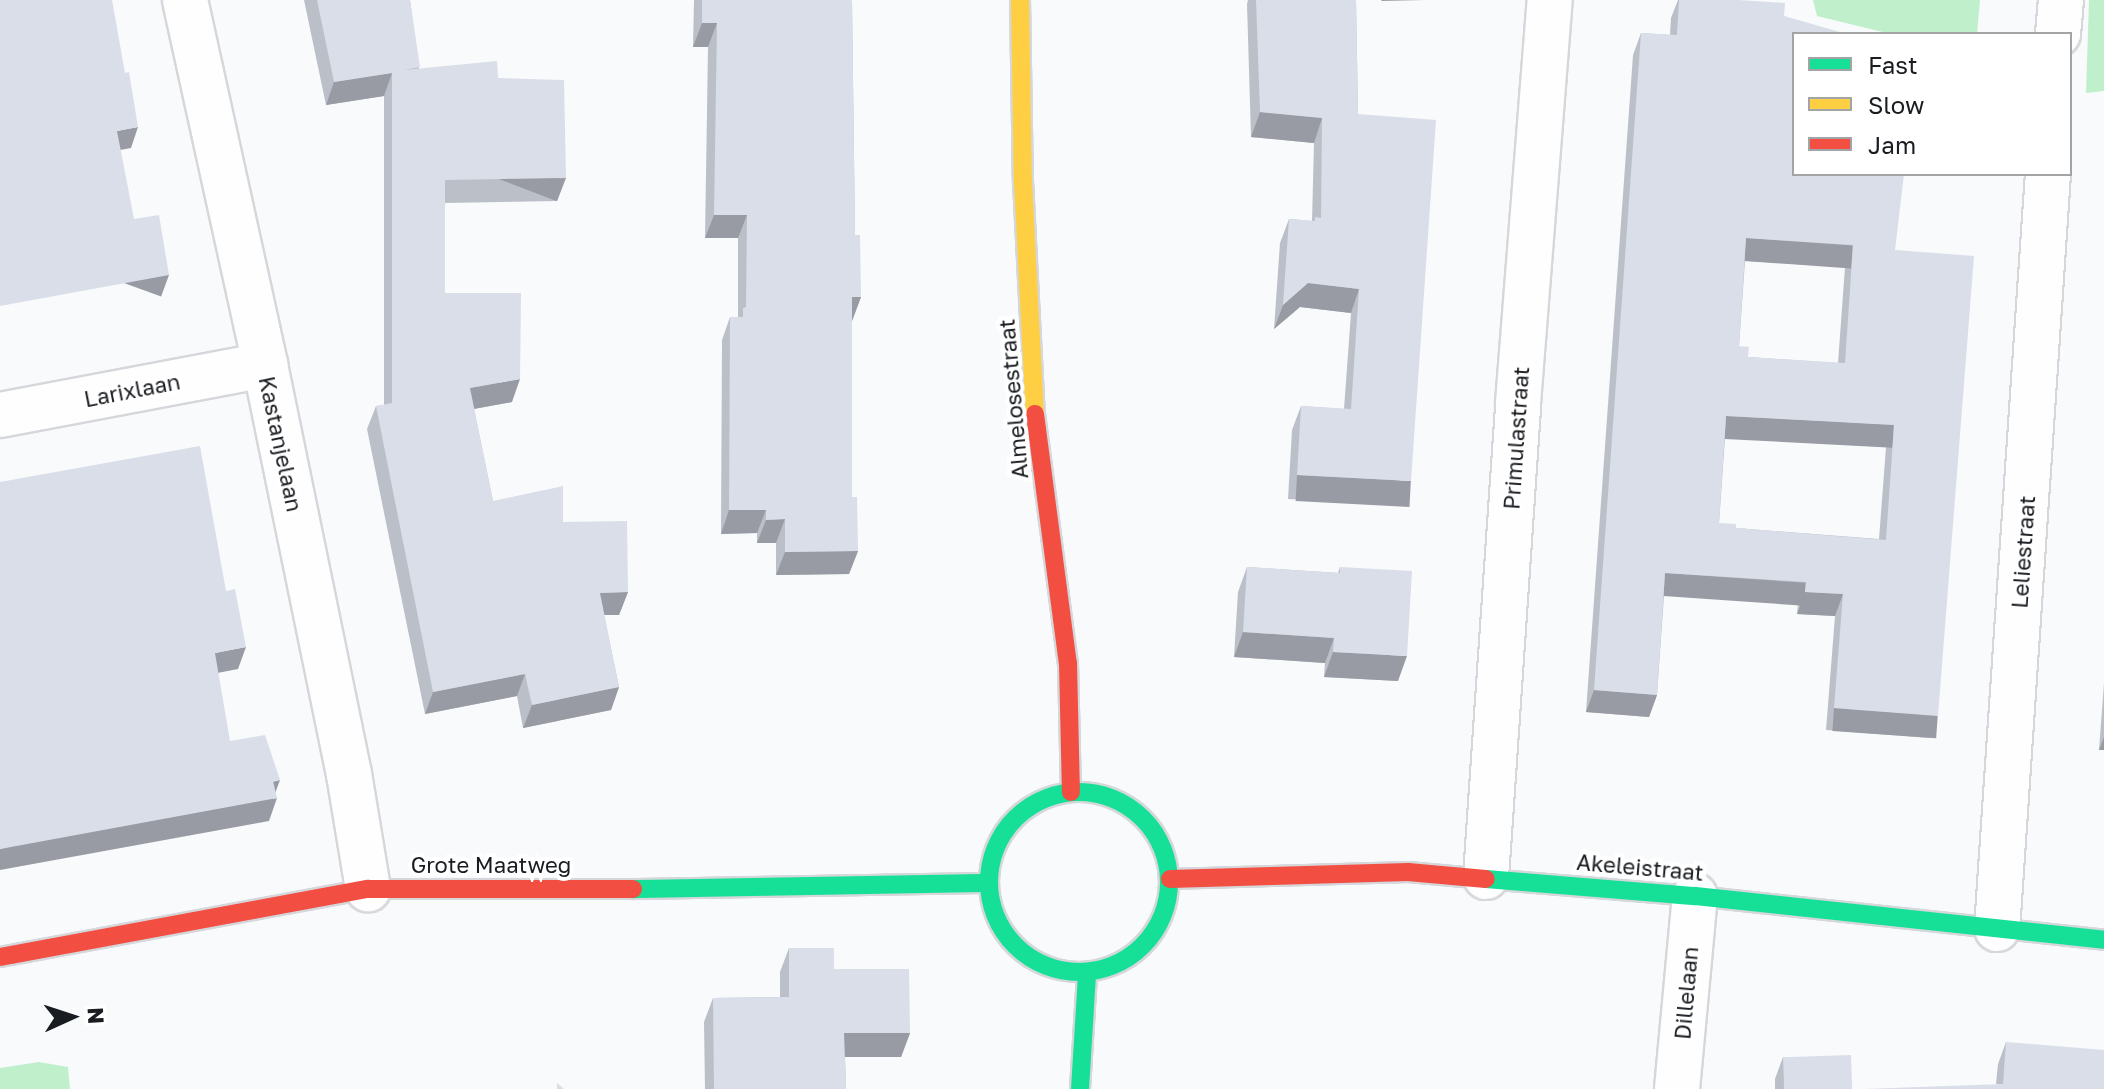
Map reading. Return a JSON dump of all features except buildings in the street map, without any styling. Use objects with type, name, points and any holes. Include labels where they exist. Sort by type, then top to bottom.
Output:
[{"type":"street","name":"Kastanjelaan","points":[[185,0],[265,365],[349,774],[368,889]]},
{"type":"street","name":"Almelosestraat","points":[[1020,0],[1023,181],[1035,417],[1068,663],[1071,792]]},
{"type":"street","name":"Primulastraat","points":[[1486,877],[1518,403],[1550,0]]},
{"type":"street","points":[[2058,32],[2061,0]]},
{"type":"street","name":"Leliestraat","points":[[1997,929],[2048,176]]},
{"type":"street","name":"Larixlaan","points":[[0,415],[265,365]]},
{"type":"street","points":[[1071,792],[1100,794],[1127,805],[1149,825],[1164,850],[1170,879],[1166,907],[1146,942],[1114,967],[1087,973],[1057,971],[1030,959],[1008,939],[993,913],[988,883],[992,856],[1004,832],[1022,812],[1044,798],[1071,792]]},
{"type":"street","name":"Akeleistraat","points":[[1170,879],[1408,872],[1486,877],[2104,940]]},
{"type":"street","name":"Grote Maatweg","points":[[0,957],[368,889],[759,889],[988,883]]},
{"type":"street","name":"Dillelaan","points":[[1677,1089],[1695,896]]},
{"type":"street","points":[[1080,1089],[1087,973]]},
{"type":"green space","points":[[1813,0],[1980,0],[1977,32],[1883,32],[1817,16]]},
{"type":"green space","points":[[2089,0],[2104,0],[2104,91],[2086,93]]},
{"type":"green space","points":[[39,1062],[68,1067],[70,1089],[0,1089],[0,1068]]},
{"type":"traffic: fast","points":[[1079,792],[1113,799],[1143,818],[1162,848],[1169,882],[1162,916],[1143,946],[1113,965],[1079,972],[1045,965],[1015,946],[996,916],[989,882],[996,848],[1015,818],[1045,799],[1079,792]]},
{"type":"traffic: fast","points":[[1486,879],[1695,896],[2104,940]]},
{"type":"traffic: fast","points":[[633,889],[988,883]]},
{"type":"traffic: fast","points":[[1080,1089],[1087,973]]},
{"type":"traffic: slow","points":[[1020,0],[1023,181],[1035,414]]},
{"type":"traffic: jam","points":[[1035,414],[1068,663],[1071,792]]},
{"type":"traffic: jam","points":[[1170,879],[1408,872],[1486,879]]},
{"type":"traffic: jam","points":[[0,957],[368,889],[633,889]]}]
